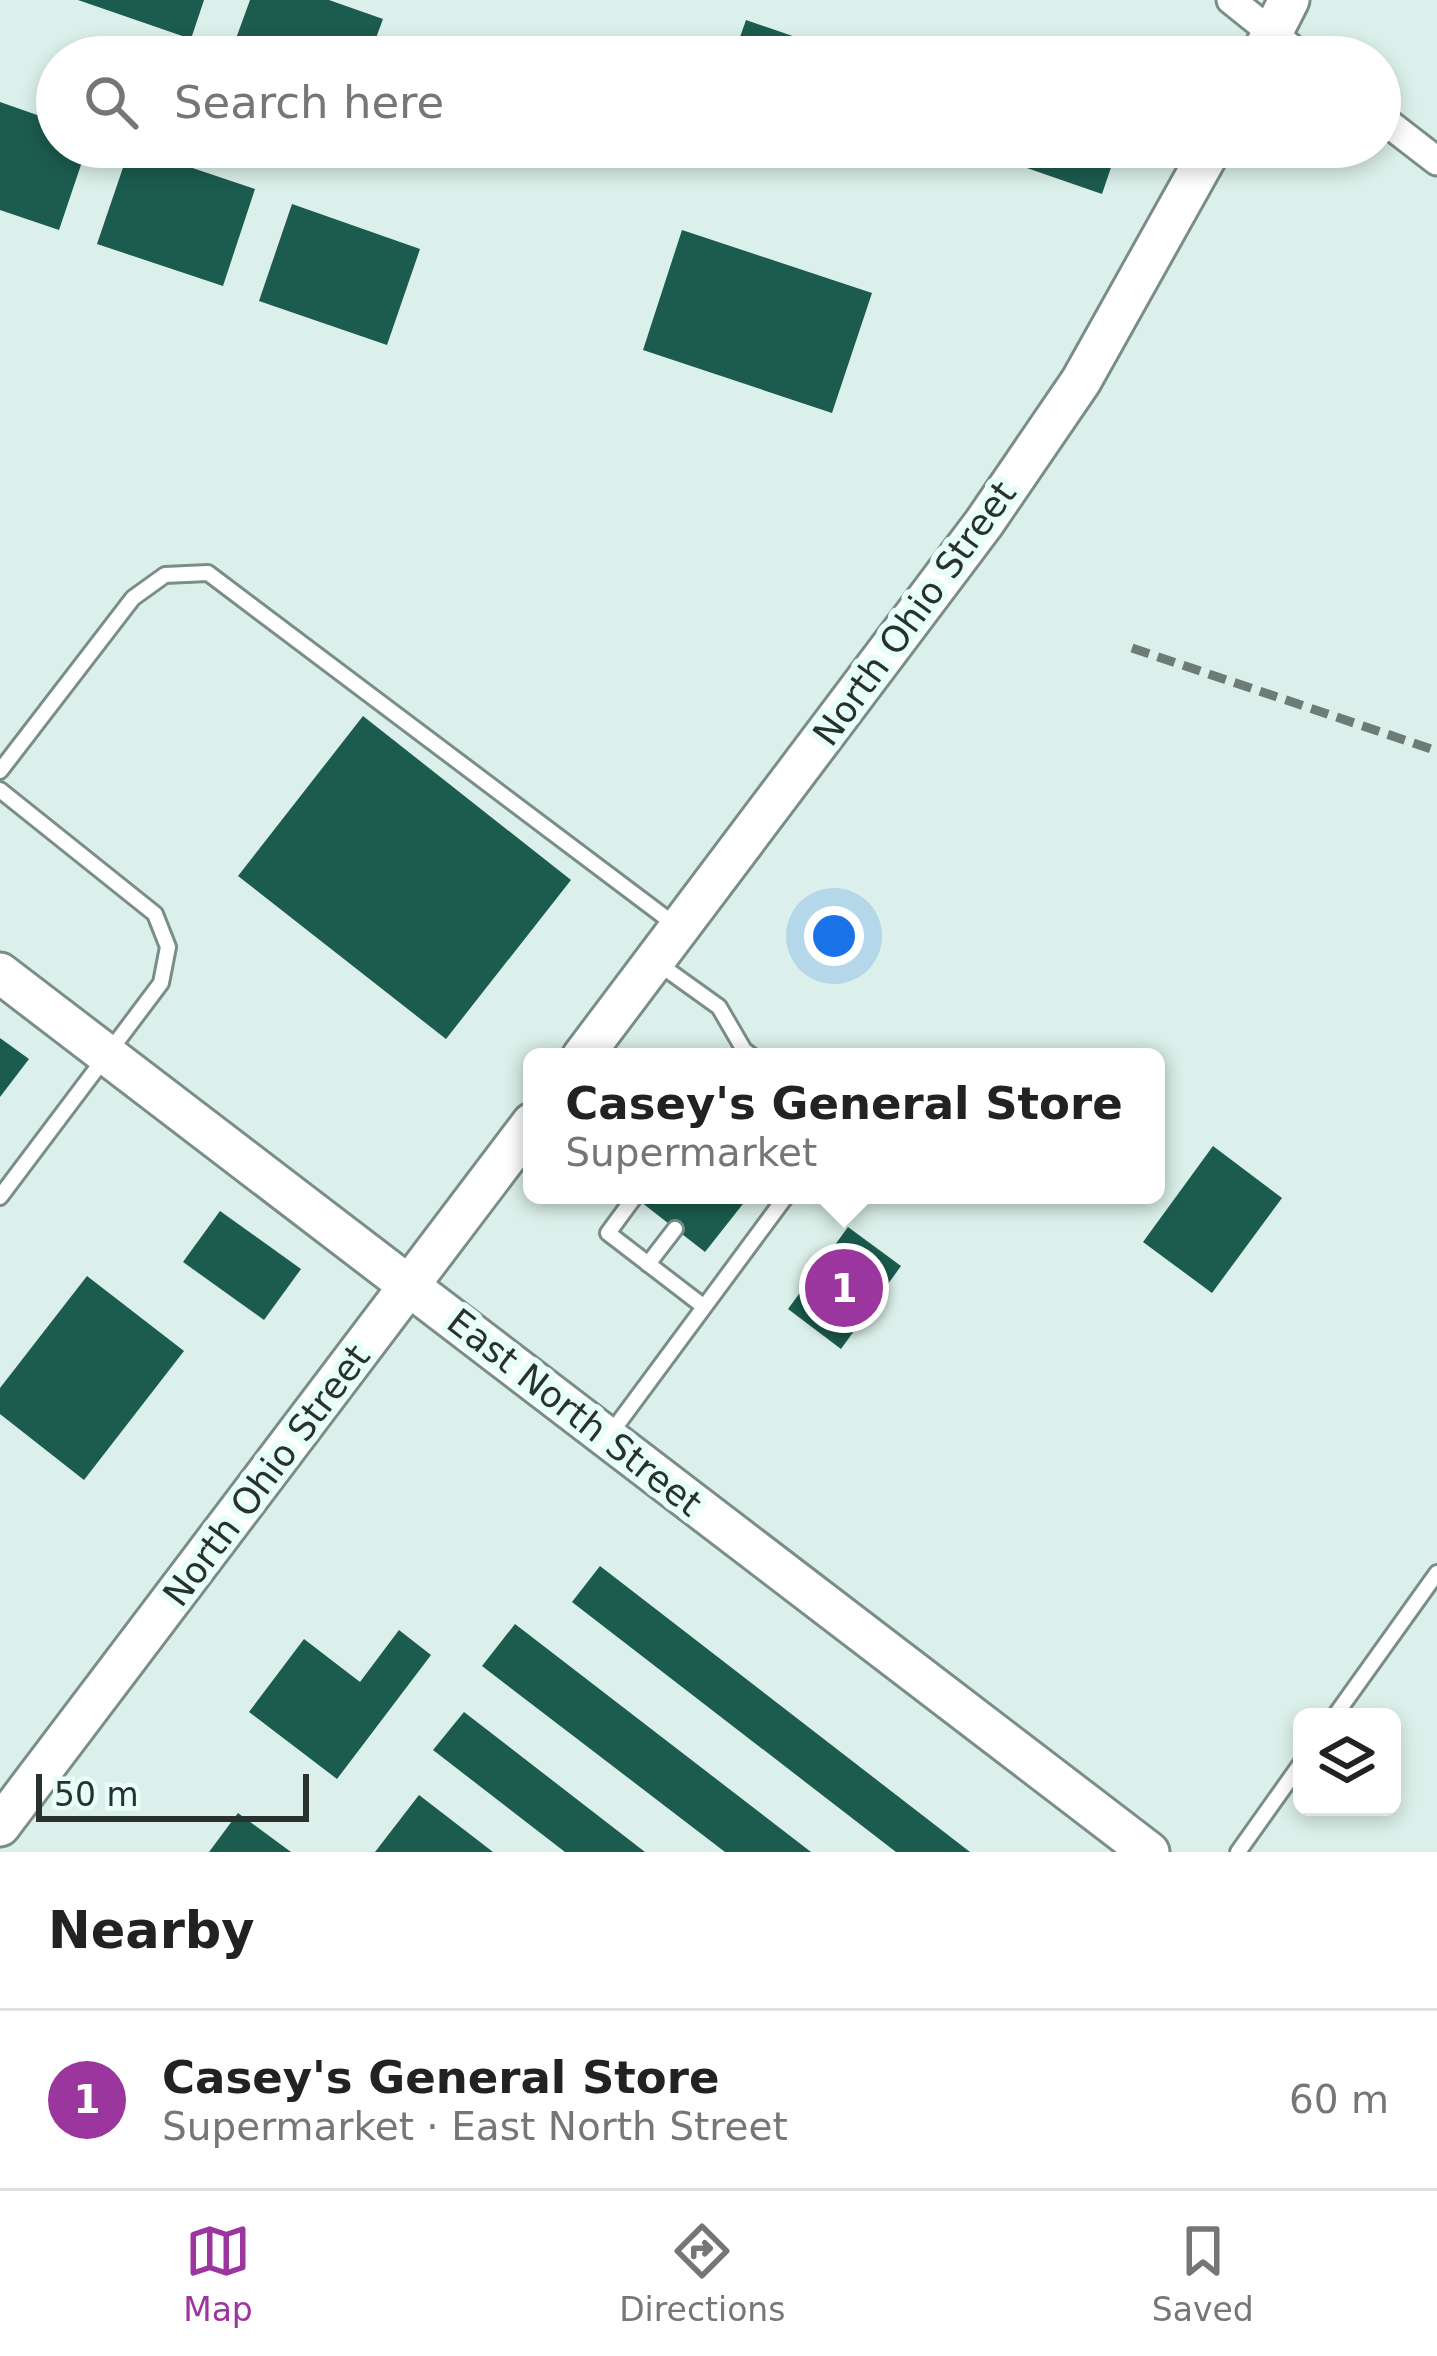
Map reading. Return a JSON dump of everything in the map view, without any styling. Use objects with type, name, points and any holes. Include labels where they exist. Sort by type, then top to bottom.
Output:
[{"type":"main road","name":"North Ohio Street","points":[[589,1048],[983,524],[1069,399],[1200,168]]},
{"type":"main road","name":"East North Street","points":[[0,973],[1149,1852]]},
{"type":"main road","name":"North Ohio Street","points":[[0,1826],[523,1135]]},
{"type":"street","points":[[1231,0],[1280,36]]},
{"type":"street","points":[[1401,133],[1437,161]]},
{"type":"lane","points":[[0,771],[133,598],[165,575],[208,574],[680,927]]},
{"type":"lane","points":[[0,790],[155,914],[168,947],[161,983],[0,1197]]},
{"type":"lane","points":[[655,961],[718,1006],[741,1048]]},
{"type":"lane","points":[[629,1204],[608,1233],[703,1306]]},
{"type":"lane","points":[[608,1438],[780,1204]]},
{"type":"lane","points":[[648,1264],[675,1229]]},
{"type":"lane","points":[[1340,1708],[1437,1573]]},
{"type":"lane","points":[[1238,1852],[1293,1775]]},
{"type":"building","points":[[78,0],[204,0],[192,36]]},
{"type":"building","points":[[250,0],[329,0],[383,19],[377,36],[237,36]]},
{"type":"building","points":[[746,20],[793,36],[740,36]]},
{"type":"building","points":[[0,102],[36,115],[36,168],[80,168],[59,230],[0,210]]},
{"type":"building","points":[[123,168],[192,168],[255,189],[223,286],[97,244]]},
{"type":"building","points":[[1027,168],[1111,168],[1102,194]]},
{"type":"building","points":[[292,204],[420,249],[387,345],[259,301]]},
{"type":"building","points":[[682,230],[872,293],[832,413],[643,350]]},
{"type":"building","points":[[363,716],[571,880],[446,1039],[238,876]]},
{"type":"building","points":[[0,1038],[29,1059],[0,1097]]},
{"type":"building","points":[[1213,1146],[1282,1198],[1212,1293],[1143,1242]]},
{"type":"building","points":[[644,1204],[743,1204],[705,1252]]},
{"type":"building","points":[[220,1211],[301,1269],[264,1320],[183,1262]]},
{"type":"building","points":[[848,1227],[901,1266],[841,1349],[788,1309]]},
{"type":"building","points":[[87,1276],[184,1351],[84,1480],[0,1414],[0,1388]]},
{"type":"building","points":[[600,1566],[970,1852],[896,1852],[572,1602]]},
{"type":"building","points":[[515,1624],[811,1852],[725,1852],[482,1666]]},
{"type":"building","points":[[399,1630],[431,1655],[337,1779],[249,1712],[304,1639],[360,1682]]},
{"type":"building","points":[[464,1712],[645,1852],[565,1852],[433,1750]]},
{"type":"building","points":[[419,1795],[493,1852],[375,1852]]},
{"type":"building","points":[[238,1813],[291,1852],[209,1852]]},
{"type":"railway","points":[[1132,648],[1437,751]]},
{"type":"place","name":"Casey's General Store","points":[[844,1288]]}]
